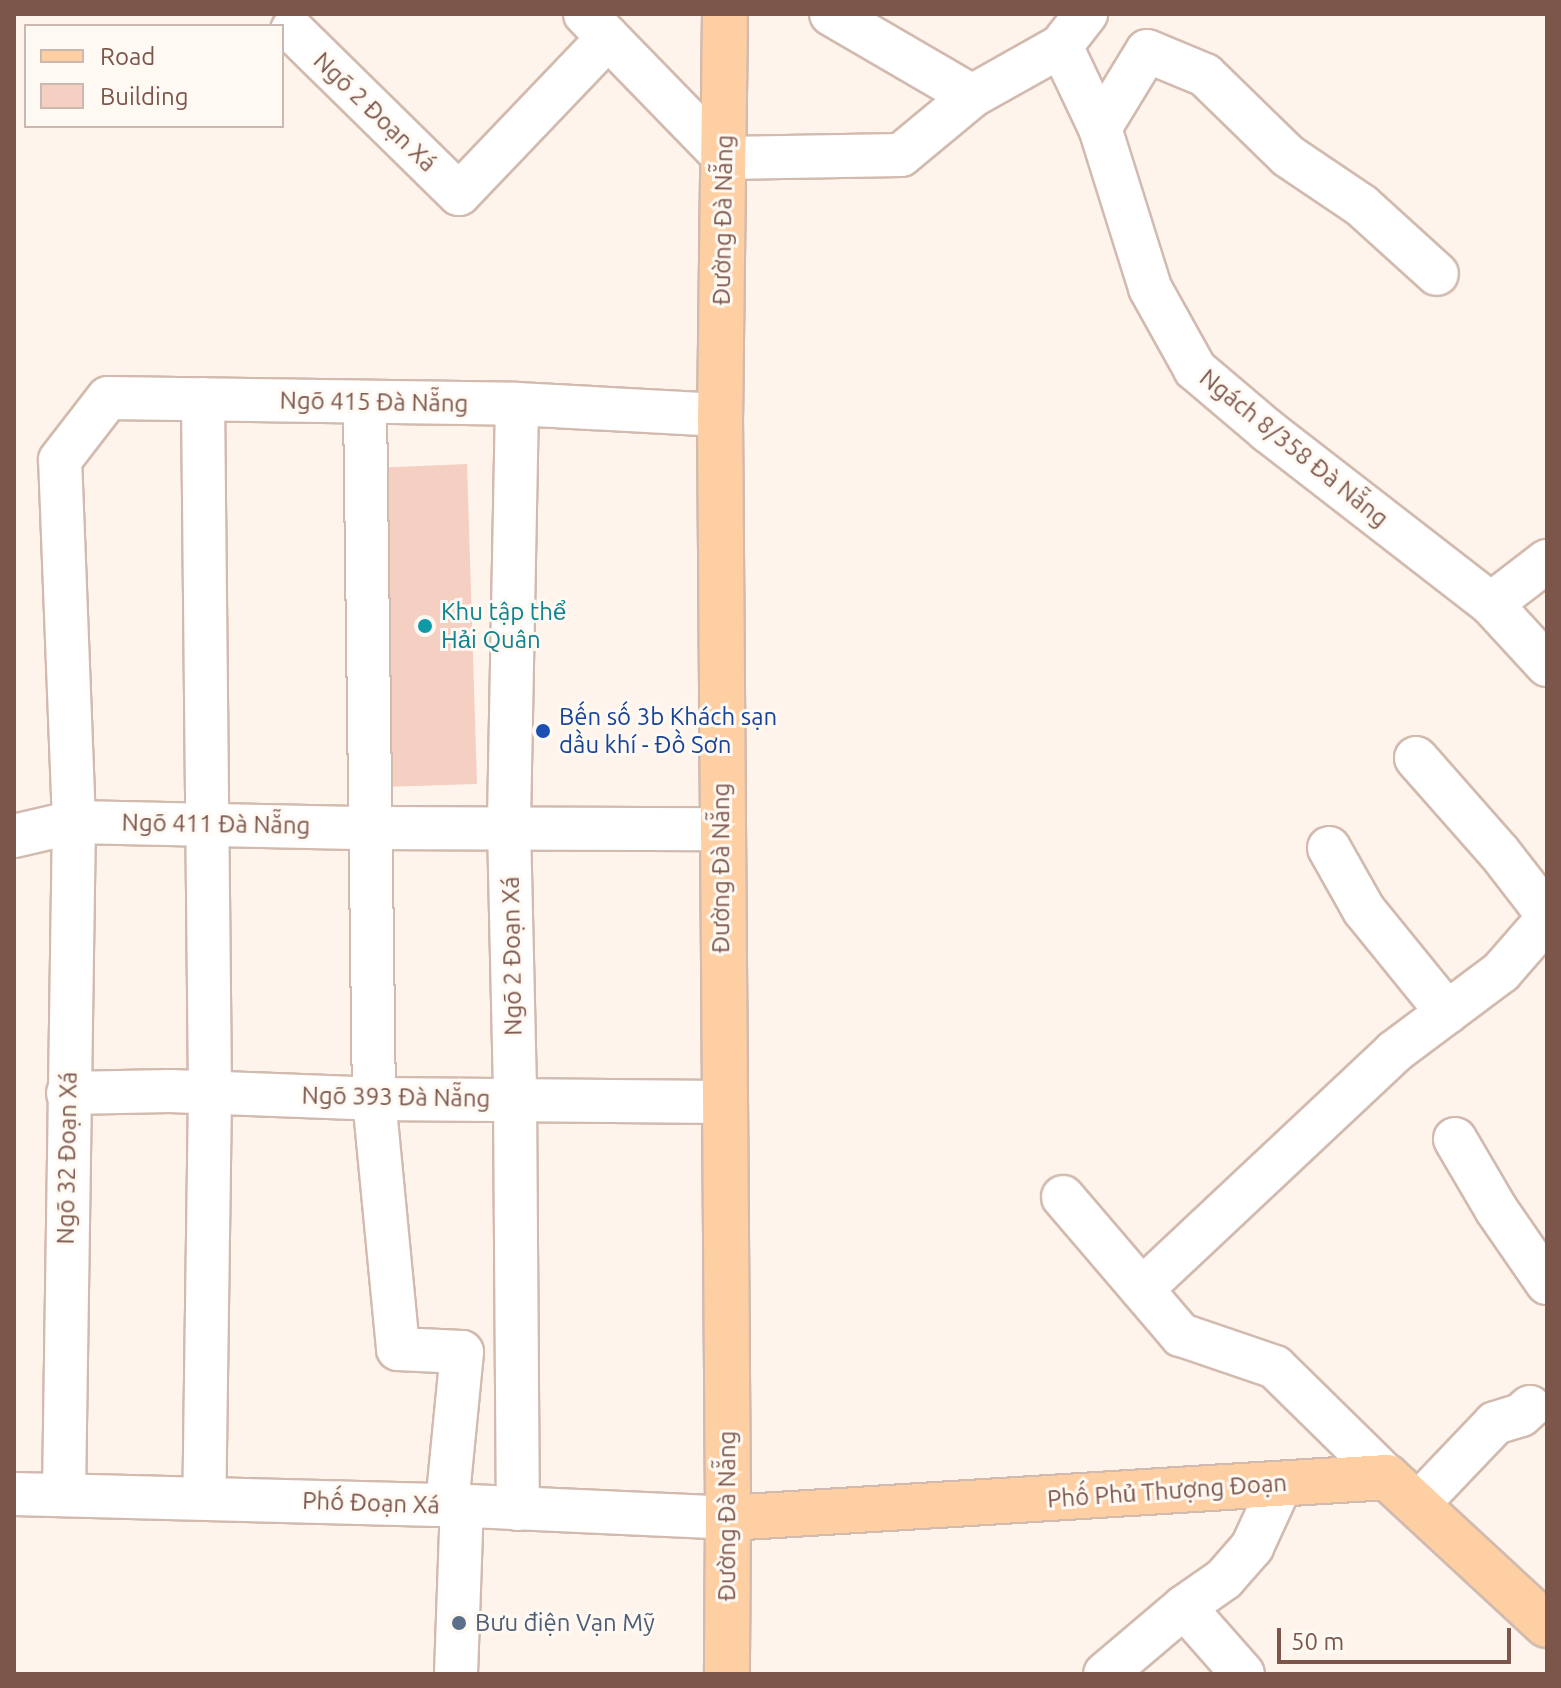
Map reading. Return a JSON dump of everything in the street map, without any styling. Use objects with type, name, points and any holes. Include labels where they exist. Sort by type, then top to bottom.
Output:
[{"type":"main road","name":"Đường Đà Nẵng","points":[[725,14],[720,415],[727,1674]]},
{"type":"main road","name":"Phố Phủ Thượng Đoạn","points":[[728,1518],[1281,1484],[1402,1491]]},
{"type":"main road","points":[[1402,1491],[1547,1625]]},
{"type":"street","points":[[831,14],[972,96]]},
{"type":"street","points":[[597,26],[725,158],[901,155],[972,96],[1074,30]]},
{"type":"street","name":"Ngõ 2 Đoạn Xá","points":[[292,30],[459,194],[597,26]]},
{"type":"street","name":"Ngách 8/358 Đà Nẵng","points":[[1074,30],[1100,128],[1150,288],[1195,369],[1268,431],[1491,604],[1547,665]]},
{"type":"street","points":[[1100,128],[1147,51],[1205,75],[1288,156],[1362,206],[1437,274]]},
{"type":"street","name":"Ngõ 415 Đà Nẵng","points":[[74,822],[60,460],[108,398],[517,404],[720,415]]},
{"type":"street","points":[[203,399],[210,1093],[204,1498]]},
{"type":"street","points":[[365,404],[368,828],[374,1099],[398,1349],[462,1352],[454,1506],[456,1674]]},
{"type":"street","name":"Ngõ 2 Đoạn Xá","points":[[517,404],[509,826],[515,1098],[518,1509]]},
{"type":"street","points":[[1491,604],[1547,561]]},
{"type":"street","points":[[1142,1289],[1394,1052],[1501,972],[1546,922],[1499,852],[1416,758]]},
{"type":"street","name":"Ngõ 411 Đà Nẵng","points":[[14,836],[74,822],[368,828],[721,829]]},
{"type":"street","name":"Ngõ 32 Đoạn Xá","points":[[64,1494],[74,822]]},
{"type":"street","points":[[1329,848],[1364,910],[1447,1012]]},
{"type":"street","name":"Ngõ 393 Đà Nẵng","points":[[68,1093],[723,1102]]},
{"type":"street","points":[[1455,1139],[1496,1209],[1547,1283]]},
{"type":"street","points":[[1063,1197],[1181,1335],[1275,1367],[1402,1491],[1495,1423],[1521,1415],[1530,1407]]},
{"type":"street","points":[[1105,1674],[1184,1607],[1224,1579],[1252,1547],[1281,1484]]},
{"type":"street","name":"Phố Đoạn Xá","points":[[14,1494],[454,1506],[728,1518]]},
{"type":"street","points":[[1184,1607],[1243,1674]]},
{"type":"building","name":"Khu tập thể Hải Quân","points":[[467,464],[477,784],[383,787],[373,468]]},
{"type":"place","name":"Khu tập thể Hải Quân","points":[[425,626]]},
{"type":"place","name":"Bến số 3b Khách sạn dầu khí - Đồ Sơn","points":[[543,731]]},
{"type":"place","name":"Bưu điện Vạn Mỹ","points":[[459,1623]]}]
